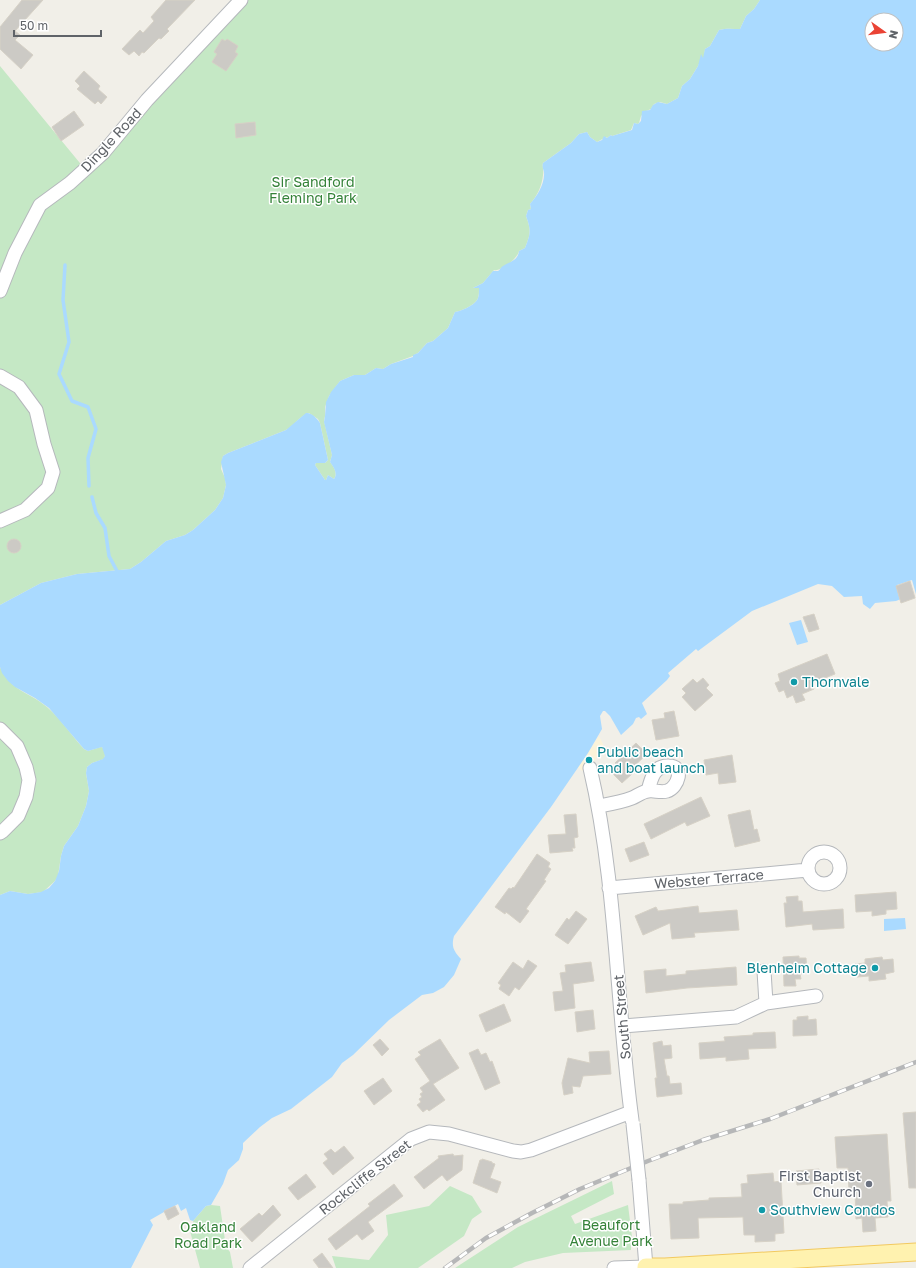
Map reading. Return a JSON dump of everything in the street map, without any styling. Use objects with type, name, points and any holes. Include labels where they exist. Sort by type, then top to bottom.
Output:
[{"type":"main road","points":[[646,1267],[694,1266],[916,1252]]},
{"type":"street","name":"Dingle Road","points":[[0,291],[15,253],[40,206],[70,183],[103,153],[147,100],[241,0]]},
{"type":"street","points":[[0,376],[19,387],[36,410],[44,444],[53,472],[48,488],[25,510],[0,521]]},
{"type":"street","points":[[0,729],[17,746],[26,767],[29,780],[26,797],[18,816],[3,832],[0,833]]},
{"type":"street","name":"South Street","points":[[590,768],[599,806],[610,888],[639,1180],[646,1267]]},
{"type":"street","points":[[599,806],[630,799],[648,791]]},
{"type":"street","name":"Webster Terrace","points":[[610,888],[808,870]]},
{"type":"street","points":[[764,971],[766,1003]]},
{"type":"street","points":[[623,1026],[736,1017],[766,1003],[816,996]]},
{"type":"street","name":"Rockcliffe Street","points":[[250,1268],[411,1138],[429,1132],[449,1134],[521,1152],[632,1118]]},
{"type":"street","points":[[614,1268],[646,1267]]},
{"type":"green space","name":"Sir Sandford Fleming Park","points":[[245,0],[760,0],[754,9],[746,16],[740,29],[719,30],[710,46],[705,49],[704,58],[702,59],[702,57],[690,79],[682,86],[678,98],[667,104],[660,102],[654,104],[651,109],[646,111],[641,116],[638,124],[634,123],[631,130],[612,136],[611,135],[597,142],[590,137],[587,132],[579,134],[571,143],[543,163],[542,183],[530,204],[531,209],[528,210],[526,216],[530,232],[525,248],[519,251],[516,257],[509,264],[501,269],[494,270],[483,283],[473,288],[479,288],[479,296],[477,301],[468,307],[455,312],[448,328],[433,341],[427,343],[418,353],[413,356],[391,364],[383,369],[376,368],[365,375],[354,375],[340,381],[329,396],[325,407],[324,421],[332,455],[330,462],[336,472],[334,479],[328,475],[325,480],[315,465],[316,463],[325,463],[328,460],[320,423],[318,419],[309,413],[302,416],[286,430],[223,456],[221,469],[226,485],[223,498],[215,510],[193,530],[185,535],[166,541],[141,562],[130,569],[77,574],[41,583],[0,605],[0,66],[84,168]]},
{"type":"green space","points":[[0,667],[10,682],[47,707],[62,722],[84,749],[88,751],[101,747],[105,752],[104,759],[92,763],[87,767],[86,773],[89,791],[86,806],[78,826],[64,846],[58,876],[55,881],[43,892],[28,894],[10,891],[0,895]]},
{"type":"green space","name":"Beaufort Avenue Park","points":[[612,1181],[614,1194],[571,1216],[575,1224],[628,1205],[633,1245],[631,1242],[631,1250],[563,1253],[525,1262],[512,1268],[455,1268],[518,1227]]},
{"type":"green space","points":[[450,1186],[472,1196],[482,1212],[472,1219],[464,1236],[418,1268],[336,1268],[332,1256],[369,1260],[388,1235],[386,1215],[429,1206]]},
{"type":"green space","name":"Oakland Road Park","points":[[206,1206],[220,1206],[226,1247],[230,1252],[233,1268],[200,1268],[190,1231],[194,1225],[193,1221]]},
{"type":"sand","name":"Public beach and boat launch","points":[[599,736],[604,746],[590,768],[582,771],[578,767]]},
{"type":"water","points":[[760,0],[916,0],[916,594],[912,580],[897,585],[901,599],[896,601],[875,603],[870,609],[863,604],[862,596],[844,597],[832,586],[818,584],[752,611],[698,651],[696,649],[668,673],[670,676],[667,680],[642,703],[647,714],[641,719],[639,717],[636,718],[633,724],[621,735],[610,716],[603,711],[600,716],[602,729],[588,753],[551,807],[454,936],[454,949],[461,959],[454,975],[444,987],[433,993],[422,995],[389,1020],[353,1055],[342,1063],[332,1077],[291,1109],[272,1118],[243,1143],[243,1149],[239,1160],[228,1170],[223,1184],[211,1205],[206,1206],[193,1221],[190,1220],[186,1208],[181,1211],[178,1204],[150,1220],[153,1225],[131,1268],[0,1268],[0,895],[10,891],[28,894],[41,892],[49,888],[55,881],[59,871],[64,846],[78,826],[86,806],[89,791],[86,773],[87,767],[92,763],[103,759],[105,756],[102,747],[88,751],[84,749],[49,708],[15,687],[2,673],[0,667],[0,605],[41,583],[77,574],[130,569],[141,562],[166,541],[185,535],[193,530],[215,510],[223,498],[226,485],[221,462],[223,456],[286,430],[306,413],[310,413],[320,423],[328,460],[325,463],[316,463],[315,465],[325,480],[328,475],[334,479],[336,473],[330,462],[332,455],[324,422],[326,402],[331,392],[340,381],[354,375],[365,375],[376,368],[383,369],[391,364],[413,357],[413,355],[418,353],[427,343],[433,341],[448,328],[455,312],[468,307],[477,301],[479,296],[479,288],[473,288],[483,283],[493,271],[498,271],[502,266],[513,261],[517,257],[519,251],[525,248],[530,232],[526,216],[528,210],[531,209],[530,204],[538,194],[542,185],[544,176],[543,163],[571,143],[579,134],[587,132],[590,137],[597,142],[602,140],[604,136],[607,138],[611,135],[612,136],[632,130],[634,123],[638,124],[641,121],[642,111],[650,110],[653,105],[658,102],[667,104],[678,98],[682,86],[690,79],[698,66],[701,54],[703,58],[705,49],[710,46],[719,30],[740,29],[746,16],[754,9]]},
{"type":"water","points":[[801,620],[808,642],[797,645],[789,623]]},
{"type":"water","points":[[905,918],[906,929],[884,931],[884,919]]},
{"type":"building","points":[[22,0],[43,0],[15,31],[20,35],[15,40],[33,55],[21,69],[0,49],[0,27]]},
{"type":"building","points":[[166,0],[195,0],[167,29],[169,31],[161,39],[159,38],[139,56],[134,51],[129,55],[122,49],[140,30],[143,33],[154,21],[151,17]]},
{"type":"building","points":[[222,39],[225,41],[227,39],[238,46],[235,52],[238,54],[226,71],[212,62],[217,54],[214,52]]},
{"type":"building","points":[[84,71],[100,86],[98,89],[107,97],[101,104],[98,101],[95,104],[77,89],[80,86],[75,81]]},
{"type":"building","points":[[74,111],[84,125],[61,141],[52,127]]},
{"type":"building","points":[[255,122],[256,135],[236,138],[235,124]]},
{"type":"building","points":[[14,539],[19,541],[21,546],[19,551],[14,553],[9,551],[7,546],[9,541]]},
{"type":"building","points":[[910,581],[915,598],[901,603],[896,586]]},
{"type":"building","points":[[814,614],[819,629],[809,632],[803,617]]},
{"type":"building","name":"Thornvale","points":[[827,654],[835,674],[812,683],[814,689],[802,694],[805,700],[796,703],[793,695],[787,698],[784,690],[779,692],[775,683],[780,681],[778,674]]},
{"type":"building","points":[[703,678],[709,685],[706,688],[713,695],[695,711],[682,697],[686,693],[682,689],[693,679],[697,683]]},
{"type":"building","points":[[674,711],[679,736],[656,740],[652,720],[665,718],[664,713]]},
{"type":"building","points":[[636,743],[647,754],[630,770],[633,773],[622,783],[612,773],[619,767],[615,763]]},
{"type":"building","points":[[732,755],[736,782],[719,784],[718,773],[706,775],[704,760]]},
{"type":"building","points":[[701,797],[710,816],[687,826],[685,822],[651,839],[644,824]]},
{"type":"building","points":[[750,810],[754,830],[757,829],[760,841],[735,847],[728,815]]},
{"type":"building","points":[[576,814],[578,837],[574,838],[575,848],[572,848],[573,851],[550,853],[548,835],[566,834],[564,815]]},
{"type":"building","points":[[644,842],[649,855],[630,862],[625,849]]},
{"type":"building","points":[[537,854],[550,863],[548,867],[551,869],[544,880],[546,881],[526,909],[529,911],[520,923],[506,912],[505,914],[495,907],[509,888],[514,888]]},
{"type":"building","points":[[896,892],[897,909],[886,910],[886,914],[872,916],[872,911],[856,912],[855,895]]},
{"type":"building","points":[[798,896],[798,901],[802,901],[803,912],[843,909],[844,928],[813,930],[812,924],[786,927],[784,903],[787,903],[786,897]]},
{"type":"building","points":[[698,906],[699,913],[737,910],[739,930],[694,933],[695,937],[672,939],[670,923],[643,935],[635,916],[656,907],[658,911]]},
{"type":"building","points":[[576,911],[587,919],[568,944],[555,935],[567,918],[569,920]]},
{"type":"building","points":[[799,956],[799,958],[806,958],[807,973],[800,974],[801,979],[795,979],[796,986],[784,986],[783,957]]},
{"type":"building","name":"Blenheim Cottage","points":[[882,957],[883,960],[893,959],[894,972],[885,974],[886,979],[869,981],[869,976],[857,977],[855,964],[865,963],[865,959]]},
{"type":"building","points":[[528,960],[537,966],[519,990],[515,987],[509,996],[499,989],[501,985],[498,983],[513,962],[523,969]]},
{"type":"building","points":[[591,962],[594,981],[573,984],[575,1008],[555,1011],[553,992],[563,991],[560,973],[566,972],[565,965]]},
{"type":"building","points":[[736,967],[737,985],[687,988],[646,993],[644,971],[666,969],[666,976],[686,974],[686,971]]},
{"type":"building","points":[[504,1004],[511,1021],[486,1032],[479,1015]]},
{"type":"building","points":[[593,1010],[595,1029],[577,1032],[575,1012]]},
{"type":"building","points":[[808,1016],[808,1020],[816,1019],[817,1035],[793,1036],[793,1020],[797,1020],[797,1017]]},
{"type":"building","points":[[775,1032],[776,1048],[748,1049],[749,1059],[726,1061],[726,1057],[700,1059],[699,1043],[725,1041],[724,1037]]},
{"type":"building","points":[[380,1039],[389,1049],[382,1056],[373,1045]]},
{"type":"building","points":[[440,1039],[459,1068],[433,1084],[445,1100],[429,1111],[427,1109],[423,1112],[417,1105],[421,1102],[419,1099],[422,1097],[420,1094],[423,1092],[420,1088],[430,1081],[415,1059],[421,1055],[418,1052]]},
{"type":"building","points":[[662,1041],[663,1046],[671,1045],[672,1058],[664,1059],[670,1084],[681,1083],[682,1094],[657,1097],[655,1078],[657,1078],[653,1043]]},
{"type":"building","points":[[478,1049],[481,1055],[486,1053],[490,1062],[492,1061],[500,1083],[485,1090],[469,1053]]},
{"type":"building","points":[[609,1051],[611,1074],[583,1076],[580,1087],[572,1086],[573,1093],[564,1095],[562,1083],[568,1058],[590,1063],[589,1052]]},
{"type":"building","points":[[383,1078],[392,1091],[374,1105],[364,1091]]},
{"type":"building","points":[[916,1112],[916,1188],[909,1188],[903,1113]]},
{"type":"building","name":"First Baptist Church","points":[[887,1134],[891,1201],[887,1201],[888,1217],[875,1218],[876,1231],[863,1232],[862,1218],[856,1219],[855,1192],[849,1193],[848,1168],[837,1168],[835,1137]]},
{"type":"building","points":[[344,1146],[354,1158],[333,1175],[323,1163],[328,1159],[324,1154],[331,1149],[335,1153]]},
{"type":"building","points":[[453,1154],[454,1156],[463,1155],[462,1170],[447,1181],[442,1175],[424,1189],[414,1177],[439,1158],[438,1156]]},
{"type":"building","points":[[482,1159],[495,1164],[490,1178],[501,1182],[497,1193],[473,1183],[480,1160]]},
{"type":"building","points":[[819,1169],[821,1183],[797,1185],[796,1171]]},
{"type":"building","points":[[773,1173],[774,1182],[781,1181],[784,1233],[775,1234],[775,1241],[755,1242],[755,1235],[744,1235],[743,1217],[698,1218],[699,1238],[671,1239],[669,1204],[683,1204],[683,1202],[709,1200],[709,1198],[742,1197],[741,1184],[748,1183],[747,1175]]},
{"type":"building","points":[[306,1174],[316,1187],[298,1200],[288,1188]]},
{"type":"building","points":[[394,1184],[403,1196],[368,1222],[374,1231],[362,1240],[357,1234],[336,1250],[328,1239],[370,1206],[368,1204]]},
{"type":"building","points":[[273,1205],[281,1215],[252,1242],[240,1229],[259,1213],[262,1216]]},
{"type":"building","points":[[175,1206],[179,1214],[168,1220],[164,1211]]},
{"type":"building","points":[[322,1253],[333,1268],[319,1268],[313,1260]]},
{"type":"waterway","points":[[65,265],[63,300],[69,342],[59,374],[72,401],[88,407],[96,429],[88,458],[89,486]]},
{"type":"waterway","points":[[92,497],[96,513],[105,528],[109,556],[117,571]]},
{"type":"railway","points":[[445,1268],[486,1238],[580,1189],[703,1140],[770,1119],[916,1062]]},
{"type":"place","name":"Thornvale","points":[[794,682]]},
{"type":"place","name":"Public beach and boat launch","points":[[589,760]]},
{"type":"place","name":"Blenheim Cottage","points":[[875,968]]},
{"type":"place","name":"First Baptist Church","points":[[869,1184]]},
{"type":"place","name":"Southview Condos","points":[[762,1210]]}]
